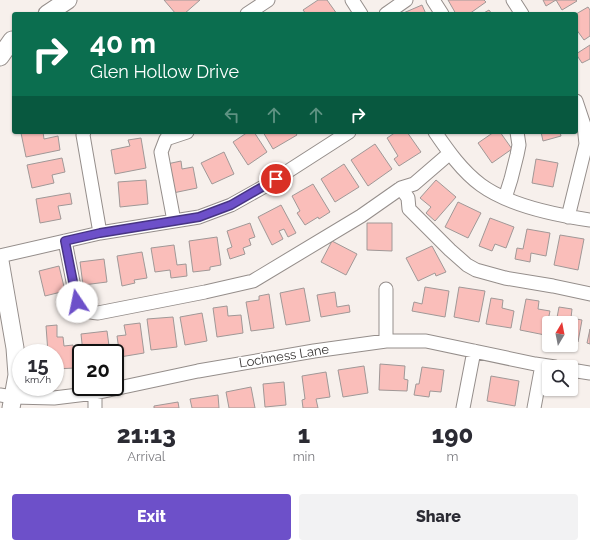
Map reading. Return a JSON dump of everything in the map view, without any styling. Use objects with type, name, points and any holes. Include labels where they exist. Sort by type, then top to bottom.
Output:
[{"type":"main road","points":[[50,12],[68,0]]},
{"type":"main road","points":[[0,57],[9,42]]},
{"type":"main road","points":[[0,261],[15,348],[17,375],[8,400]]},
{"type":"street","points":[[250,12],[268,0]]},
{"type":"street","points":[[352,0],[360,12]]},
{"type":"street","points":[[389,12],[406,0]]},
{"type":"street","points":[[433,0],[441,12]]},
{"type":"street","points":[[513,0],[521,12]]},
{"type":"street","points":[[568,217],[586,144],[584,125],[578,107]]},
{"type":"street","points":[[83,134],[82,136],[100,233]]},
{"type":"street","points":[[174,221],[161,152],[166,139],[181,134]]},
{"type":"street","points":[[0,256],[100,233],[199,217],[231,205],[265,186],[346,134]]},
{"type":"street","points":[[436,134],[461,168],[481,185],[505,198],[528,207],[568,217],[590,220]]},
{"type":"street","points":[[505,198],[512,179],[519,145],[517,134]]},
{"type":"street","points":[[65,241],[77,302],[88,312],[98,313],[205,292],[253,281],[361,216],[402,188],[414,184],[450,154]]},
{"type":"street","points":[[402,188],[408,198],[409,209],[450,250],[476,270],[505,278],[590,294]]},
{"type":"street","points":[[386,289],[386,341]]},
{"type":"street","name":"Lochness Lane","points":[[124,386],[198,371],[314,351],[386,341],[426,341],[542,365]]},
{"type":"street","points":[[463,408],[474,351]]},
{"type":"street","points":[[534,408],[542,365]]},
{"type":"street","points":[[578,371],[590,373]]},
{"type":"street","name":"Lochness Lane","points":[[8,400],[54,398],[72,395]]},
{"type":"street","points":[[95,396],[95,408]]},
{"type":"building","points":[[164,0],[200,0],[186,12],[174,12]]},
{"type":"building","points":[[318,0],[327,0],[336,12],[304,12],[303,10]]},
{"type":"building","points":[[448,0],[484,0],[486,2],[472,12],[455,12]]},
{"type":"building","points":[[543,0],[556,0],[546,6]]},
{"type":"building","points":[[556,0],[576,0],[577,1],[562,10]]},
{"type":"building","points":[[422,5],[425,12],[406,12]]},
{"type":"building","points":[[588,7],[590,10],[590,36],[584,40],[578,32],[578,13]]},
{"type":"building","points":[[590,45],[590,59],[582,63],[578,57],[578,53]]},
{"type":"building","points":[[21,134],[43,134],[44,139],[58,136],[60,150],[26,157]]},
{"type":"building","points":[[245,134],[255,134],[267,152],[248,165],[233,142]]},
{"type":"building","points":[[264,134],[297,135],[273,149]]},
{"type":"building","points":[[393,134],[408,134],[421,152],[399,166],[394,159],[398,156],[387,138]]},
{"type":"building","points":[[491,134],[501,134],[512,149],[492,163],[478,143]]},
{"type":"building","points":[[541,134],[560,134],[561,136],[543,141]]},
{"type":"building","points":[[141,138],[146,168],[115,174],[111,150],[130,146],[128,140]]},
{"type":"building","points":[[375,144],[392,169],[368,186],[351,160]]},
{"type":"building","points":[[224,152],[234,174],[212,184],[201,163]]},
{"type":"building","points":[[62,158],[65,172],[52,175],[54,183],[32,188],[27,165]]},
{"type":"building","points":[[536,159],[558,163],[553,187],[532,183]]},
{"type":"building","points":[[181,161],[182,169],[193,167],[197,188],[173,193],[167,164]]},
{"type":"building","points":[[344,164],[359,187],[335,202],[321,179]]},
{"type":"building","points":[[146,180],[148,204],[120,207],[118,182]]},
{"type":"building","points":[[436,180],[456,197],[435,221],[426,213],[431,207],[420,198]]},
{"type":"building","points":[[313,184],[330,212],[305,225],[297,213],[300,211],[292,196]]},
{"type":"building","points":[[70,193],[72,204],[58,206],[61,219],[40,223],[36,199]]},
{"type":"building","points":[[458,202],[481,213],[468,238],[445,227]]},
{"type":"building","points":[[281,205],[296,233],[288,237],[284,229],[279,231],[283,239],[272,245],[258,217]]},
{"type":"building","points":[[490,218],[514,227],[506,248],[495,244],[492,251],[479,246]]},
{"type":"building","points":[[250,223],[255,237],[249,239],[251,245],[243,248],[245,254],[230,259],[227,249],[232,247],[227,231]]},
{"type":"building","points":[[367,223],[392,223],[392,251],[367,250]]},
{"type":"building","points":[[527,229],[550,233],[546,256],[531,253],[530,262],[515,259],[517,248],[523,249]]},
{"type":"building","points":[[560,235],[584,239],[578,270],[554,265]]},
{"type":"building","points":[[217,237],[221,265],[210,267],[210,270],[193,272],[189,241]]},
{"type":"building","points":[[332,241],[357,254],[346,275],[321,262]]},
{"type":"building","points":[[174,245],[177,265],[186,264],[187,276],[171,278],[170,270],[155,272],[151,248]]},
{"type":"building","points":[[432,246],[446,272],[436,276],[435,273],[418,281],[406,258]]},
{"type":"building","points":[[142,252],[147,278],[134,280],[135,283],[122,286],[117,256]]},
{"type":"building","points":[[104,259],[107,282],[83,285],[80,262]]},
{"type":"building","points":[[59,266],[65,291],[45,296],[39,271]]},
{"type":"building","points":[[425,287],[449,291],[445,317],[412,311],[414,302],[422,304]]},
{"type":"building","points":[[459,287],[485,291],[479,322],[454,317]]},
{"type":"building","points":[[304,288],[310,321],[286,325],[280,293]]},
{"type":"building","points":[[335,292],[337,307],[349,305],[350,312],[321,317],[317,295]]},
{"type":"building","points":[[269,294],[274,328],[251,331],[246,302],[259,300],[259,296]]},
{"type":"building","points":[[491,298],[503,300],[502,308],[514,311],[511,328],[486,324]]},
{"type":"building","points":[[526,299],[539,301],[538,309],[550,311],[549,316],[542,316],[542,334],[520,330]]},
{"type":"building","points":[[227,306],[228,316],[241,315],[243,333],[217,337],[213,308]]},
{"type":"building","points":[[559,307],[572,309],[571,316],[557,316]]},
{"type":"building","points":[[202,313],[207,341],[185,345],[180,317]]},
{"type":"building","points":[[173,317],[177,347],[151,350],[147,319]]},
{"type":"building","points":[[578,319],[582,320],[578,342]]},
{"type":"building","points":[[140,323],[144,353],[124,356],[124,344],[118,344],[117,336],[126,335],[124,325]]},
{"type":"building","points":[[57,325],[57,337],[63,337],[64,344],[47,344],[46,326]]},
{"type":"building","points":[[590,329],[590,344],[587,343]]},
{"type":"building","points":[[107,331],[109,344],[82,344],[81,334]]},
{"type":"building","points":[[72,345],[72,368],[64,369],[64,346]]},
{"type":"building","points":[[380,364],[405,366],[404,379],[408,380],[407,391],[379,390]]},
{"type":"building","points":[[364,366],[368,393],[343,397],[338,370]]},
{"type":"building","points":[[422,367],[444,370],[441,392],[430,391],[429,397],[414,395],[416,384],[419,384]]},
{"type":"building","points":[[326,372],[330,397],[316,399],[318,408],[303,408],[302,400],[305,399],[302,376]]},
{"type":"building","points":[[491,376],[519,381],[515,406],[487,401]]},
{"type":"building","points":[[284,382],[286,405],[265,407],[263,384]]},
{"type":"building","points":[[251,387],[255,408],[229,408],[226,392]]},
{"type":"building","points":[[218,395],[219,408],[192,408],[190,399]]},
{"type":"building","points":[[178,402],[179,408],[154,408],[154,406]]},
{"type":"route","points":[[77,302],[65,241],[100,233],[199,217],[231,205],[276,179]]}]
